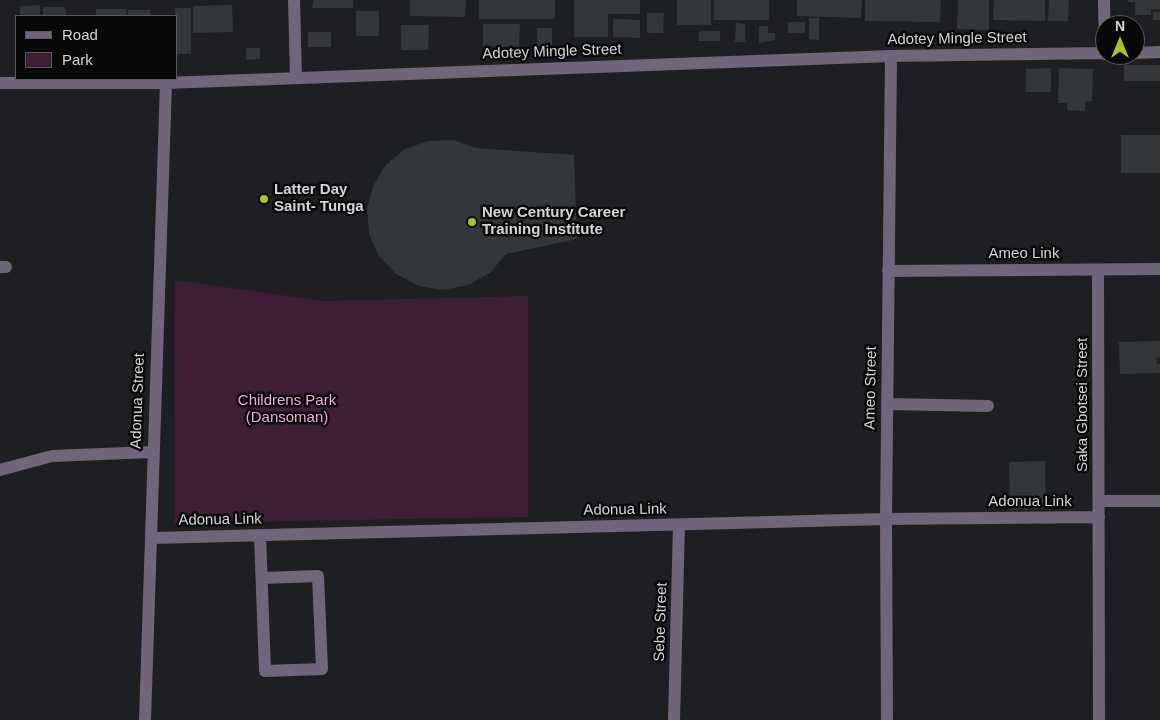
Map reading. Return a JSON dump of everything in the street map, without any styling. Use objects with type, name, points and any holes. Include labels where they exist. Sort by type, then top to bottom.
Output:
[{"type":"street","points":[[294,0],[296,78]]},
{"type":"street","points":[[1104,0],[1104,15]]},
{"type":"street","points":[[1145,53],[1160,52]]},
{"type":"street","name":"Adotey Mingle Street","points":[[0,83],[166,83],[891,56],[1095,54]]},
{"type":"street","name":"Ameo Street","points":[[887,720],[886,519],[891,56]]},
{"type":"street","name":"Adonua Street","points":[[146,720],[152,538],[152,452],[166,83]]},
{"type":"street","name":"Ameo Link","points":[[888,271],[1160,269]]},
{"type":"street","name":"Saka Gbotsei Street","points":[[1098,270],[1099,720]]},
{"type":"street","points":[[887,404],[988,406]]},
{"type":"street","points":[[0,470],[52,456],[152,452]]},
{"type":"street","points":[[1099,501],[1160,500]]},
{"type":"street","name":"Adonua Link","points":[[152,538],[886,519],[1099,517]]},
{"type":"street","name":"Sebe Street","points":[[674,720],[680,525]]},
{"type":"street","points":[[260,535],[266,671],[322,668],[318,576],[262,578]]},
{"type":"green space","name":"Childrens Park (Dansoman)","points":[[175,280],[323,301],[528,296],[528,517],[174,523]]},
{"type":"building","points":[[313,0],[353,0],[353,8],[312,8]]},
{"type":"building","points":[[410,0],[466,0],[465,17],[410,16]]},
{"type":"building","points":[[479,0],[555,0],[555,19],[479,19]]},
{"type":"building","points":[[574,0],[640,0],[640,14],[608,14],[608,37],[574,37]]},
{"type":"building","points":[[677,0],[711,0],[711,25],[677,25]]},
{"type":"building","points":[[714,0],[769,0],[769,20],[714,20]]},
{"type":"building","points":[[797,0],[862,0],[861,18],[797,16]]},
{"type":"building","points":[[865,0],[941,0],[940,22],[865,21]]},
{"type":"building","points":[[958,0],[989,0],[989,30],[957,29]]},
{"type":"building","points":[[994,0],[1045,0],[1045,21],[993,20]]},
{"type":"building","points":[[1049,0],[1069,0],[1068,21],[1048,21]]},
{"type":"building","points":[[1128,0],[1160,0],[1160,9],[1151,9],[1151,15],[1135,15],[1135,2],[1128,2]]},
{"type":"building","points":[[40,5],[40,15],[20,15],[20,6]]},
{"type":"building","points":[[232,5],[233,32],[193,33],[193,6]]},
{"type":"building","points":[[43,7],[65,7],[66,15],[43,15]]},
{"type":"building","points":[[175,8],[191,8],[191,54],[178,54],[178,15],[175,15]]},
{"type":"building","points":[[96,9],[126,9],[126,15],[96,15]]},
{"type":"building","points":[[128,10],[150,10],[150,15],[128,15]]},
{"type":"building","points":[[356,11],[379,11],[379,36],[356,36]]},
{"type":"building","points":[[1153,12],[1160,12],[1160,20],[1153,20]]},
{"type":"building","points":[[647,13],[664,13],[663,33],[647,33]]},
{"type":"building","points":[[809,18],[819,18],[819,40],[809,39]]},
{"type":"building","points":[[613,19],[640,20],[640,38],[613,37]]},
{"type":"building","points":[[788,22],[805,22],[805,33],[788,33]]},
{"type":"building","points":[[736,23],[745,24],[745,42],[735,42]]},
{"type":"building","points":[[483,24],[520,24],[519,47],[483,46]]},
{"type":"building","points":[[401,25],[429,25],[428,50],[401,50]]},
{"type":"building","points":[[759,26],[768,26],[768,33],[775,33],[775,40],[759,43]]},
{"type":"building","points":[[537,28],[552,28],[552,46],[537,46]]},
{"type":"building","points":[[699,31],[720,31],[720,41],[698,41]]},
{"type":"building","points":[[308,32],[331,32],[331,47],[308,47]]},
{"type":"building","points":[[246,48],[260,48],[260,59],[246,60]]},
{"type":"building","points":[[1124,65],[1160,65],[1160,81],[1124,81]]},
{"type":"building","points":[[1051,68],[1051,92],[1026,92],[1026,69]]},
{"type":"building","points":[[1059,68],[1093,69],[1092,101],[1086,101],[1085,111],[1067,110],[1067,103],[1058,103]]},
{"type":"building","points":[[1121,135],[1160,135],[1160,173],[1121,173]]},
{"type":"building","name":"New Century Career Training Institute","points":[[453,140],[476,148],[574,155],[577,239],[506,254],[490,273],[468,285],[443,290],[419,286],[396,274],[379,256],[369,234],[367,209],[373,186],[386,165],[405,149],[428,141]]},
{"type":"building","points":[[1160,341],[1160,357],[1156,358],[1157,364],[1160,364],[1160,373],[1120,374],[1119,342]]},
{"type":"building","points":[[1045,461],[1046,509],[1010,510],[1009,462]]},
{"type":"place","name":"Latter Day Saint- Tunga","points":[[264,199]]},
{"type":"place","name":"New Century Career Training Institute","points":[[472,222]]}]
